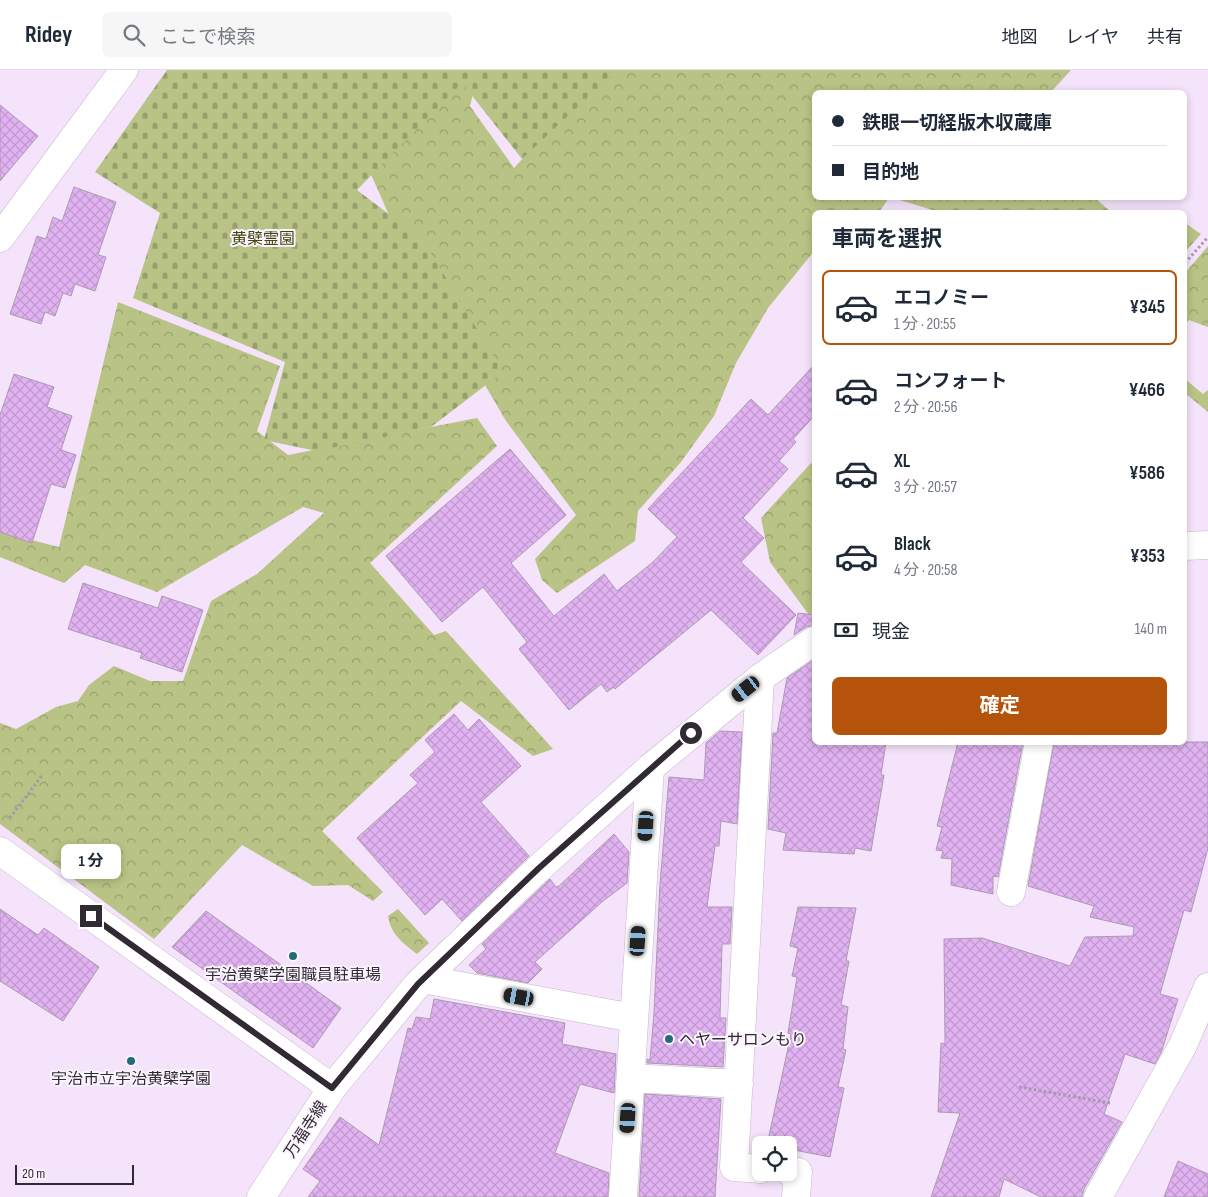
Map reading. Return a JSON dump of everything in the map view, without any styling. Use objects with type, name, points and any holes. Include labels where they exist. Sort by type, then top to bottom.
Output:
[{"type":"street","points":[[0,238],[124,70]]},
{"type":"street","points":[[1187,546],[1208,545]]},
{"type":"street","name":"万福寺線","points":[[261,1197],[332,1088],[423,979],[539,868],[650,768],[760,678],[812,642]]},
{"type":"street","points":[[752,1168],[734,1167],[760,678]]},
{"type":"street","points":[[1011,892],[1038,745]]},
{"type":"street","points":[[623,1197],[650,768]]},
{"type":"street","points":[[0,851],[332,1088]]},
{"type":"street","points":[[423,979],[633,1018]]},
{"type":"street","points":[[1098,1197],[1183,1045],[1208,987]]},
{"type":"street","points":[[631,1078],[739,1084]]},
{"type":"street","points":[[796,1197],[797,1172]]},
{"type":"path","points":[[1187,261],[1208,237]]},
{"type":"path","points":[[8,821],[42,774]]},
{"type":"path","points":[[1019,1087],[1146,1110]]},
{"type":"green space","name":"黄檗霊園","points":[[167,70],[617,70],[522,159],[462,83],[357,190],[423,240],[503,372],[431,427],[316,451],[264,440],[285,362],[133,298],[160,213],[95,172]]},
{"type":"green space","points":[[479,70],[470,106],[514,168],[605,70],[1071,70],[1053,90],[812,90],[812,200],[888,200],[880,210],[812,210],[812,254],[768,308],[736,363],[714,416],[681,462],[638,511],[635,541],[557,593],[542,580],[535,559],[576,515],[506,421],[399,238],[366,163],[421,89]]},
{"type":"green space","points":[[900,200],[1097,200],[1109,210],[932,210]]},
{"type":"green space","points":[[1187,224],[1201,234],[1187,250]]},
{"type":"green space","points":[[1208,246],[1208,327],[1189,320],[1187,322],[1187,271]]},
{"type":"green space","points":[[118,302],[280,366],[257,431],[288,455],[477,418],[497,446],[370,563],[434,635],[446,631],[553,749],[533,756],[461,701],[322,831],[383,892],[373,901],[348,885],[313,886],[242,845],[154,939],[0,824],[0,723],[16,729],[56,707],[78,701],[89,685],[114,666],[150,681],[183,681],[211,601],[257,574],[324,513],[303,507],[157,592],[85,565],[64,583],[0,557],[0,532],[59,547]]},
{"type":"green space","points":[[1187,381],[1203,394],[1208,390],[1208,412],[1187,395]]},
{"type":"green space","points":[[812,464],[812,613],[809,615],[770,562],[761,518]]},
{"type":"green space","points":[[398,909],[429,943],[417,954],[398,938],[392,928],[388,916]]},
{"type":"building","points":[[0,105],[38,136],[0,181]]},
{"type":"building","points":[[74,187],[116,202],[98,255],[106,257],[95,291],[75,284],[71,296],[63,293],[55,316],[45,312],[41,324],[10,314],[37,236],[46,239],[53,217],[62,221]]},
{"type":"building","points":[[812,367],[812,418],[793,439],[796,442],[779,461],[788,469],[743,518],[764,538],[741,562],[796,615],[758,655],[711,610],[615,689],[614,687],[607,692],[601,684],[569,710],[519,649],[527,642],[483,587],[442,622],[386,556],[510,449],[566,515],[511,563],[554,616],[604,574],[617,591],[653,562],[677,537],[648,509],[751,399],[768,415]]},
{"type":"building","points":[[14,374],[54,387],[47,407],[72,416],[61,450],[76,455],[65,488],[51,484],[32,543],[0,532],[0,415]]},
{"type":"building","points":[[83,583],[158,608],[162,596],[203,610],[182,672],[140,658],[142,653],[68,629]]},
{"type":"building","points":[[798,613],[812,615],[812,626],[806,627],[794,635]]},
{"type":"building","points":[[812,661],[812,745],[886,745],[881,775],[884,775],[871,851],[855,848],[854,854],[783,850],[786,833],[768,829],[773,733],[777,733],[787,678]]},
{"type":"building","points":[[454,714],[468,730],[479,719],[521,766],[481,802],[529,856],[462,921],[442,899],[425,915],[357,838],[418,783],[410,775],[435,752],[425,740]]},
{"type":"building","points":[[720,731],[742,732],[737,824],[721,821],[719,846],[715,846],[707,907],[732,907],[730,944],[722,944],[720,1018],[726,1018],[723,1067],[647,1063],[647,1059],[650,1060],[654,1013],[660,884],[669,777],[704,780],[706,743]]},
{"type":"building","points":[[1187,742],[1208,742],[1208,848],[1191,912],[1184,910],[1160,994],[1178,999],[1161,1053],[1155,1064],[1125,1054],[1104,1114],[1122,1122],[1084,1189],[1082,1197],[1041,1197],[1004,1179],[999,1197],[931,1197],[960,1113],[938,1112],[941,1043],[945,1044],[944,939],[982,938],[1070,966],[1085,937],[1133,936],[1134,927],[1090,917],[1094,906],[1028,886],[1053,745],[1187,745]]},
{"type":"building","points":[[957,745],[1022,745],[998,877],[993,876],[993,894],[951,885],[952,859],[941,858],[943,851],[936,850],[942,827],[937,826]]},
{"type":"building","points":[[614,834],[629,852],[627,883],[603,901],[535,962],[542,969],[528,983],[477,973],[469,965],[486,949],[482,944],[550,879],[556,887],[559,886]]},
{"type":"building","points":[[798,907],[856,908],[846,961],[849,961],[841,1005],[848,1007],[843,1049],[846,1050],[838,1087],[844,1088],[830,1157],[797,1151],[797,1136],[769,1136],[791,1034],[788,1033],[797,977],[792,976],[798,948],[790,946]]},
{"type":"building","points":[[0,909],[38,935],[44,928],[99,967],[63,1021],[0,981]]},
{"type":"building","points":[[206,911],[341,1008],[313,1048],[172,947]]},
{"type":"building","points":[[434,999],[565,1023],[562,1044],[616,1054],[614,1093],[580,1084],[555,1153],[609,1173],[608,1197],[308,1197],[320,1181],[303,1169],[340,1117],[379,1145],[408,1028],[412,1029],[416,1017],[430,1019]]},
{"type":"building","points":[[645,1094],[721,1099],[715,1197],[639,1197]]},
{"type":"building","points":[[1178,1161],[1208,1174],[1208,1197],[1164,1197]]},
{"type":"place","name":"宇治黄檗学園職員駐車場","points":[[293,956]]},
{"type":"place","name":"ヘヤーサロンもり","points":[[669,1039]]},
{"type":"place","name":"宇治市立宇治黄檗学園","points":[[131,1061]]},
{"type":"route","points":[[91,916],[332,1088],[418,984],[539,868],[691,733]]}]
